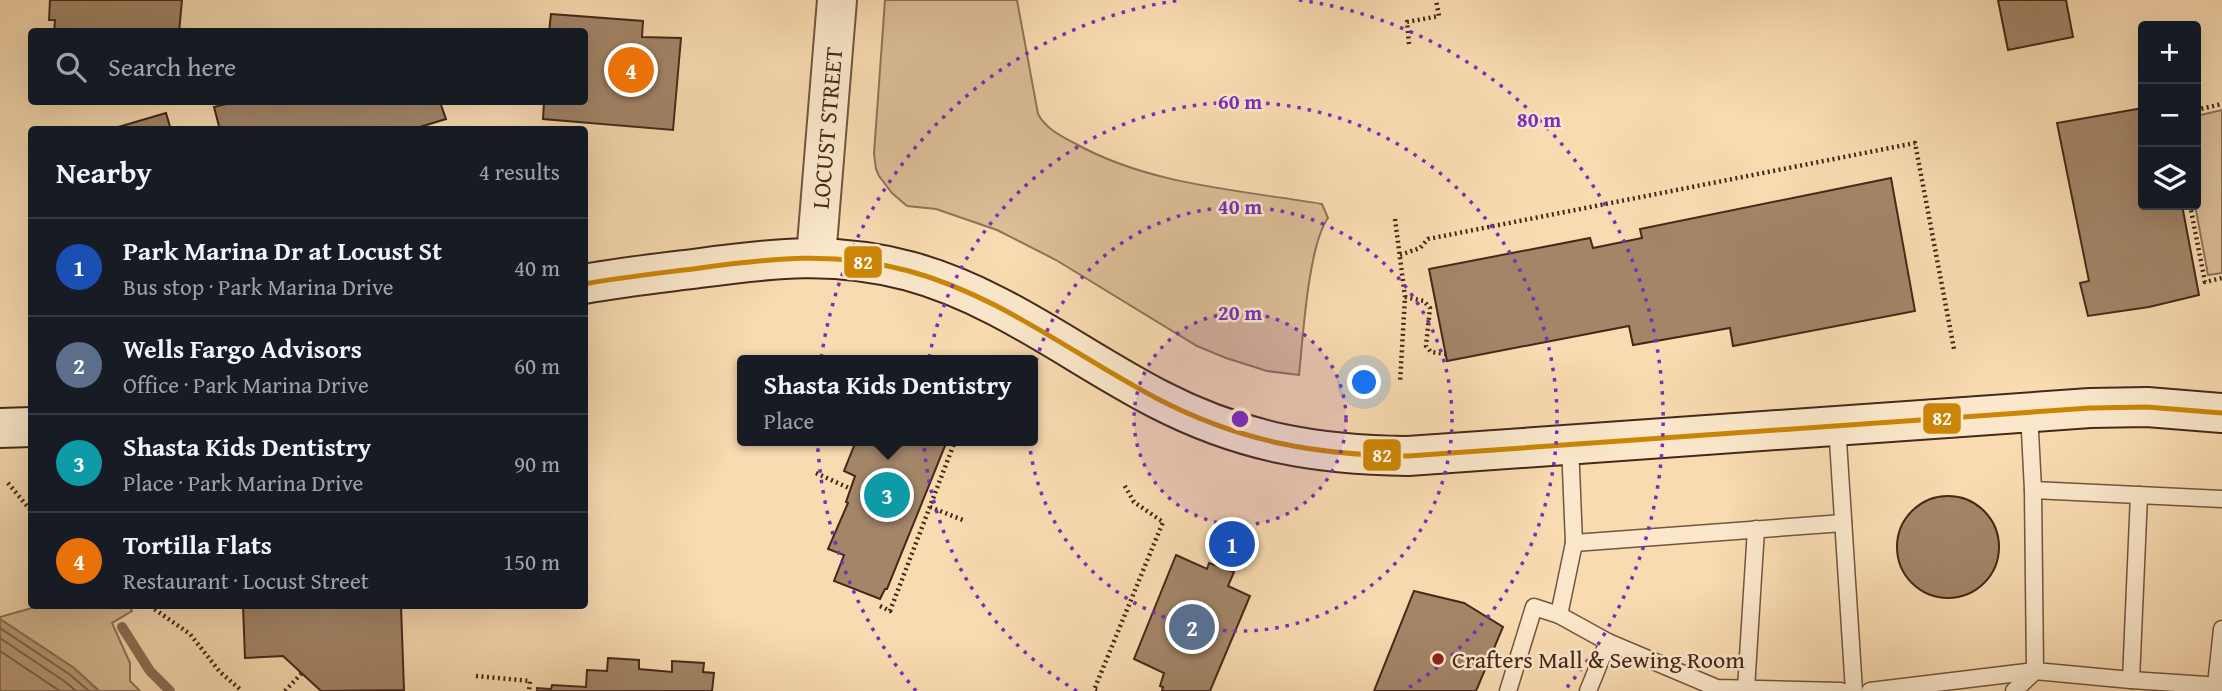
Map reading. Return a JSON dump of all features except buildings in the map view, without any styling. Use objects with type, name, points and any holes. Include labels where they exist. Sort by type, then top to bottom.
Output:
[{"type":"main road","name":"LOCUST STREET","points":[[816,257],[837,0]]},
{"type":"main road","points":[[588,283],[761,260],[816,257],[878,264],[953,286],[1004,309],[1160,400],[1197,418],[1273,443],[1354,455],[1394,456],[2029,412],[2147,407],[2222,413]]},
{"type":"main road","points":[[0,428],[28,427]]},
{"type":"lane","points":[[2014,691],[2035,671],[2033,490],[2029,412]]},
{"type":"lane","points":[[1837,425],[1854,691]]},
{"type":"lane","points":[[1559,615],[1574,543],[1570,444]]},
{"type":"lane","points":[[2033,490],[2222,499]]},
{"type":"lane","points":[[2131,680],[2139,495]]},
{"type":"lane","points":[[1574,543],[1843,523]]},
{"type":"lane","points":[[1746,689],[1756,529]]},
{"type":"lane","points":[[1508,691],[1534,607],[1559,615],[1608,642],[1717,688],[1841,691]]},
{"type":"lane","points":[[1879,691],[2035,671],[2219,685],[2222,629]]},
{"type":"lane","points":[[1588,691],[1608,642]]},
{"type":"path","points":[[1409,44],[1407,22],[1439,16],[1436,0]]},
{"type":"path","points":[[2201,109],[2222,104]]},
{"type":"path","points":[[1400,255],[1420,248],[1429,239],[1915,144],[1954,349]]},
{"type":"path","points":[[2191,210],[2204,282],[2222,278]]},
{"type":"path","points":[[1395,219],[1405,297],[1400,383]]},
{"type":"path","points":[[1405,297],[1428,304],[1430,308],[1426,346],[1431,352],[1446,354]]},
{"type":"path","points":[[880,606],[890,611],[953,446]]},
{"type":"path","points":[[816,473],[850,489]]},
{"type":"path","points":[[8,483],[28,507]]},
{"type":"path","points":[[1097,691],[1094,690],[1163,522],[1134,502],[1123,483]]},
{"type":"path","points":[[930,507],[963,520]]},
{"type":"path","points":[[158,609],[190,634],[220,671],[242,691]]},
{"type":"path","points":[[285,691],[302,673]]},
{"type":"path","points":[[476,676],[530,681],[529,691]]},
{"type":"shaded area","points":[[885,0],[1017,0],[1038,114],[1054,132],[1104,158],[1134,169],[1227,190],[1322,204],[1328,218],[1321,231],[1311,270],[1299,375],[1267,371],[1197,346],[1056,260],[997,230],[936,209],[907,206],[892,193],[879,176],[874,154]]},
{"type":"shaded area","points":[[2222,110],[2222,273],[2208,275],[2196,210],[2201,210],[2201,115]]},
{"type":"shaded area","points":[[28,609],[131,609],[132,611],[112,623],[130,663],[130,681],[140,691],[99,691],[74,668],[0,617]]},
{"type":"water","points":[[0,619],[74,668],[99,691],[0,691]]},
{"type":"waterway","points":[[122,627],[150,671],[170,691]]},
{"type":"transit line","name":"82","points":[[588,283],[779,259],[856,261],[909,271],[943,282],[1006,311],[1127,382],[1189,414],[1249,436],[1342,453],[1408,456],[2090,408],[2147,407],[2222,413]]},
{"type":"place","name":"Tortilla Flats","points":[[631,70]]},
{"type":"place","name":"Shasta Kids Dentistry","points":[[887,495]]},
{"type":"place","name":"Park Marina Dr at Locust St","points":[[1232,544]]},
{"type":"place","name":"Wells Fargo Advisors","points":[[1192,627]]},
{"type":"place","name":"Crafters Mall & Sewing Room","points":[[1438,659]]}]
